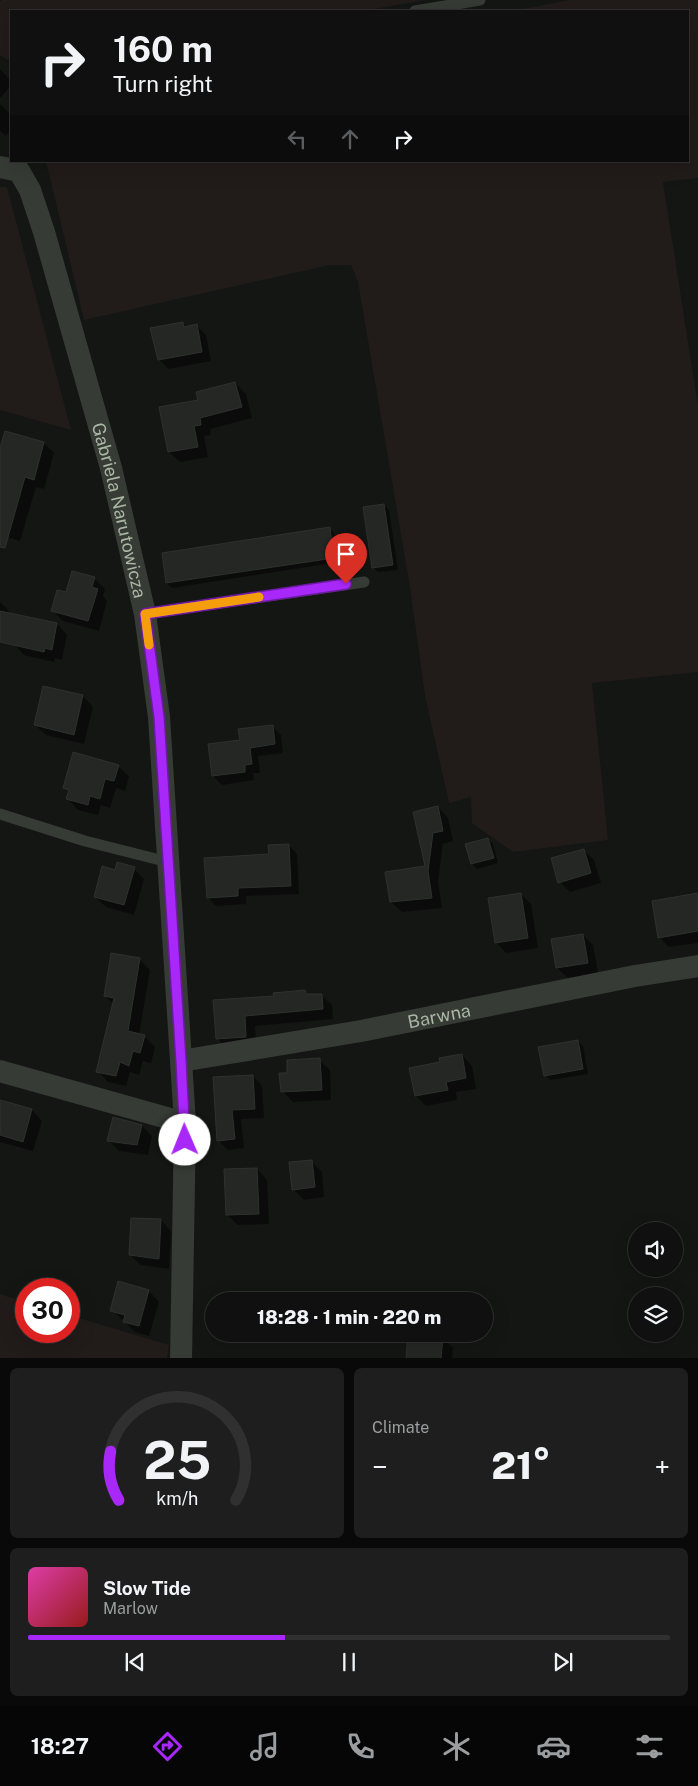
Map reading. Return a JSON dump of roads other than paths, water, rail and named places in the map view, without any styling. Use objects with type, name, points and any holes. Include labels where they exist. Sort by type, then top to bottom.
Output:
[{"type":"street","name":"Gabriela Narutowicza","points":[[5,165],[19,171],[30,190],[41,224],[111,468],[145,614],[159,717],[185,1123],[181,1358]]},
{"type":"street","name":"Barwna","points":[[181,1061],[361,1031],[625,978],[698,966]]},
{"type":"street","points":[[0,1072],[185,1123]]},
{"type":"lane","points":[[421,10],[480,0]]},
{"type":"lane","points":[[145,614],[364,582]]},
{"type":"lane","points":[[0,814],[85,841],[168,862]]}]
